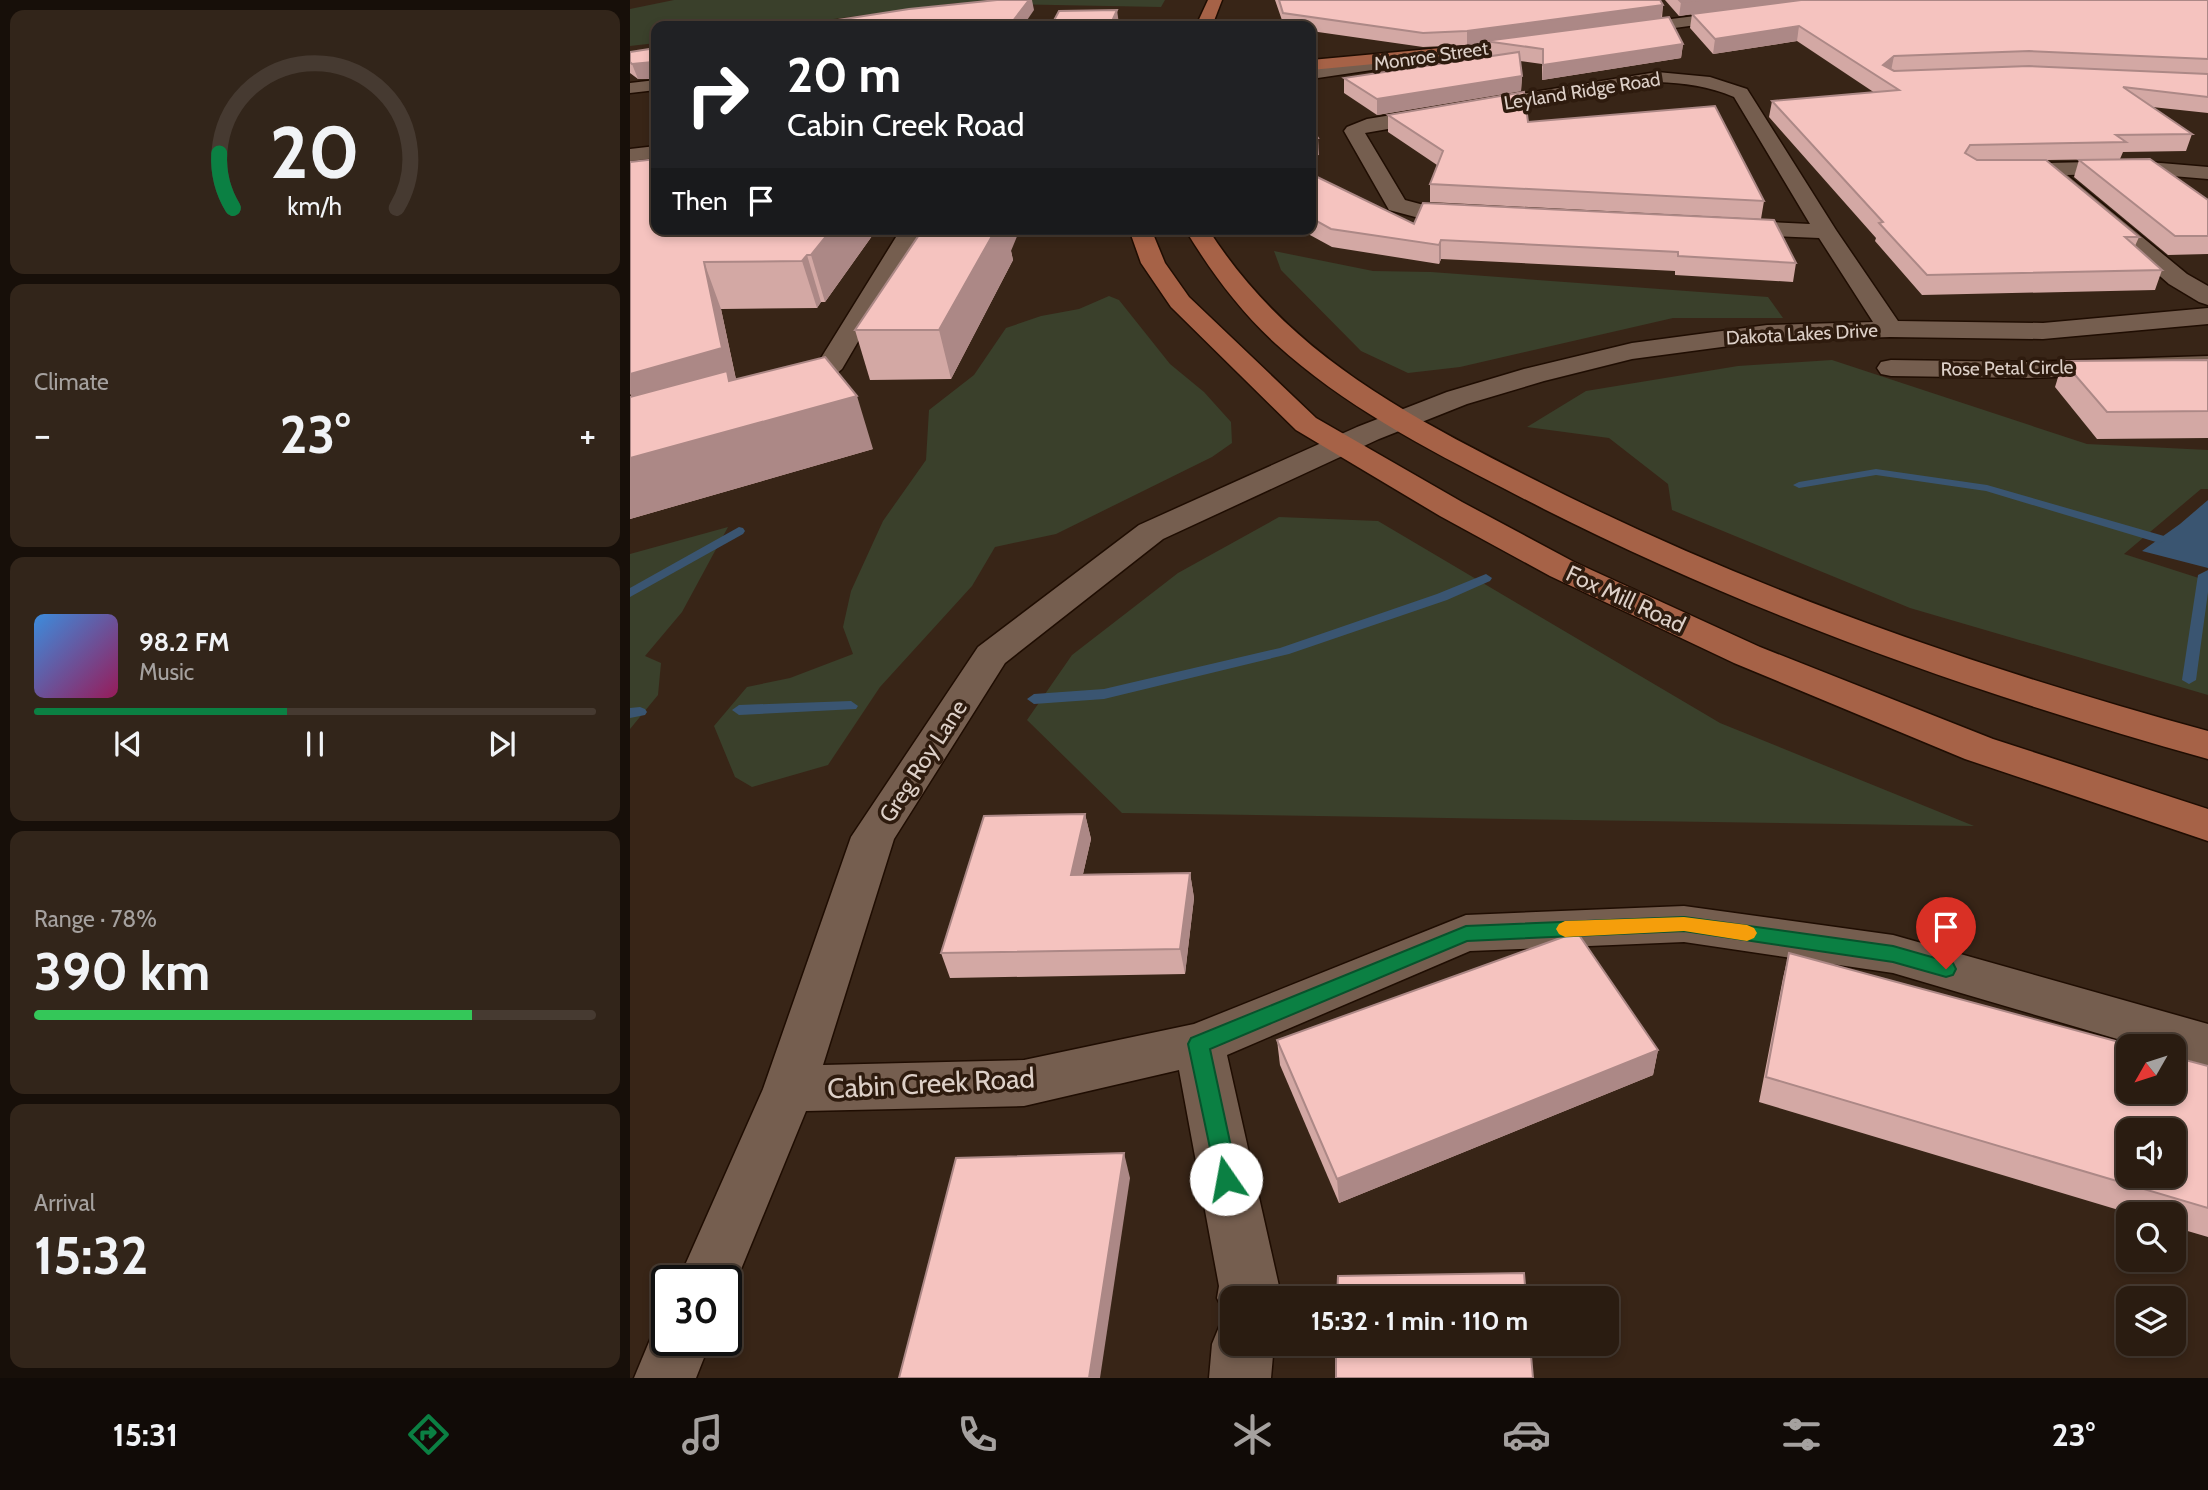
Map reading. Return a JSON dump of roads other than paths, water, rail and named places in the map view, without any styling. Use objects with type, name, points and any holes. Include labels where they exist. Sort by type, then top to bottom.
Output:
[{"type":"main road","points":[[1205,21],[1215,0]]},
{"type":"main road","points":[[1316,65],[1463,51]]},
{"type":"main road","name":"Fox Mill Road","points":[[1142,235],[1153,262],[1180,302],[1218,343],[1306,424],[1370,433],[1541,497],[1690,566],[1908,653],[2208,745]]},
{"type":"main road","name":"Fox Mill Road","points":[[1200,235],[1227,278],[1291,343],[1329,374],[1370,433],[1451,509],[1562,569],[1747,655],[1979,749],[2208,825]]},
{"type":"street","points":[[1612,32],[1755,13]]},
{"type":"street","name":"Monroe Street","points":[[1316,73],[1548,40]]},
{"type":"street","name":"Leyland Ridge Road","points":[[1487,215],[1419,211],[1397,205],[1354,131],[1367,125],[1657,77],[1722,84],[1741,93],[1825,232],[1862,283],[1890,329]]},
{"type":"street","points":[[630,88],[651,86]]},
{"type":"street","points":[[630,155],[651,153]]},
{"type":"street","points":[[2022,169],[2137,167],[2208,173]]},
{"type":"street","points":[[2047,170],[2178,279],[2208,297]]},
{"type":"street","points":[[1704,226],[1825,232]]},
{"type":"street","points":[[768,402],[797,390],[832,363],[909,235]]},
{"type":"street","name":"Dakota Lakes Drive","points":[[1370,433],[1469,394],[1632,351],[1767,333],[1890,329],[2043,331],[2208,316]]},
{"type":"street","name":"Rose Petal Circle","points":[[1891,368],[2028,370],[2208,364]]},
{"type":"street","name":"Greg Roy Lane","points":[[714,1265],[789,1089],[873,837],[991,655],[1151,532],[1370,433]]},
{"type":"street","name":"Cabin Creek Road","points":[[789,1089],[1024,1083],[1199,1044],[1466,933],[1684,924],[1893,954],[2208,1045]]},
{"type":"street","points":[[1199,1044],[1249,1286]]},
{"type":"street","points":[[665,1378],[674,1356]]},
{"type":"street","points":[[1240,1378],[1242,1356]]},
{"type":"water","points":[[2208,500],[2208,568],[2142,551],[2180,524]]},
{"type":"waterway","points":[[1799,485],[1876,472],[1987,488],[2160,539]]},
{"type":"waterway","points":[[630,593],[739,531]]},
{"type":"waterway","points":[[2189,680],[2204,575],[2208,574]]},
{"type":"waterway","points":[[1034,699],[1104,694],[1284,651],[1442,597],[1486,578]]},
{"type":"waterway","points":[[739,710],[851,706]]},
{"type":"waterway","points":[[630,713],[640,712]]}]
